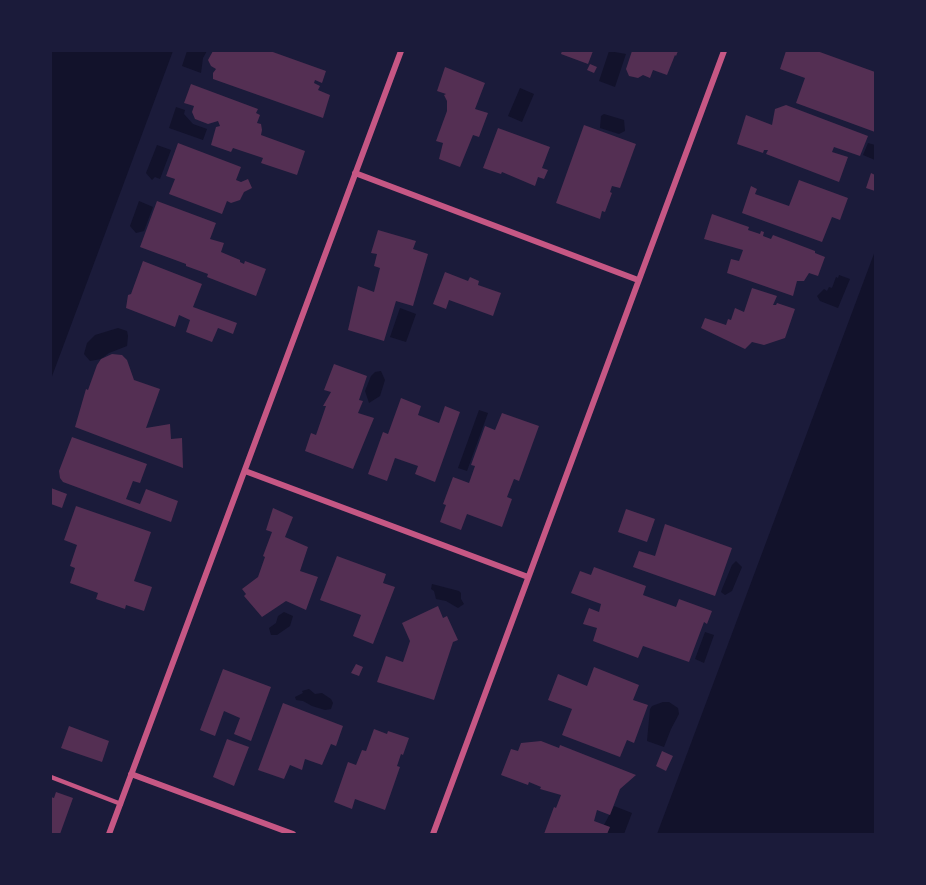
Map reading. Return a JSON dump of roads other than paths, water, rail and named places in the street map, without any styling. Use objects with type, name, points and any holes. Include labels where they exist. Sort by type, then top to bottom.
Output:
[{"type":"street","points":[[110,834],[401,51]]},
{"type":"street","points":[[433,834],[724,51]]},
{"type":"street","points":[[355,173],[638,280]]},
{"type":"street","points":[[245,471],[528,577]]},
{"type":"street","points":[[132,774],[293,834]]},
{"type":"lane","points":[[51,777],[121,804]]}]
